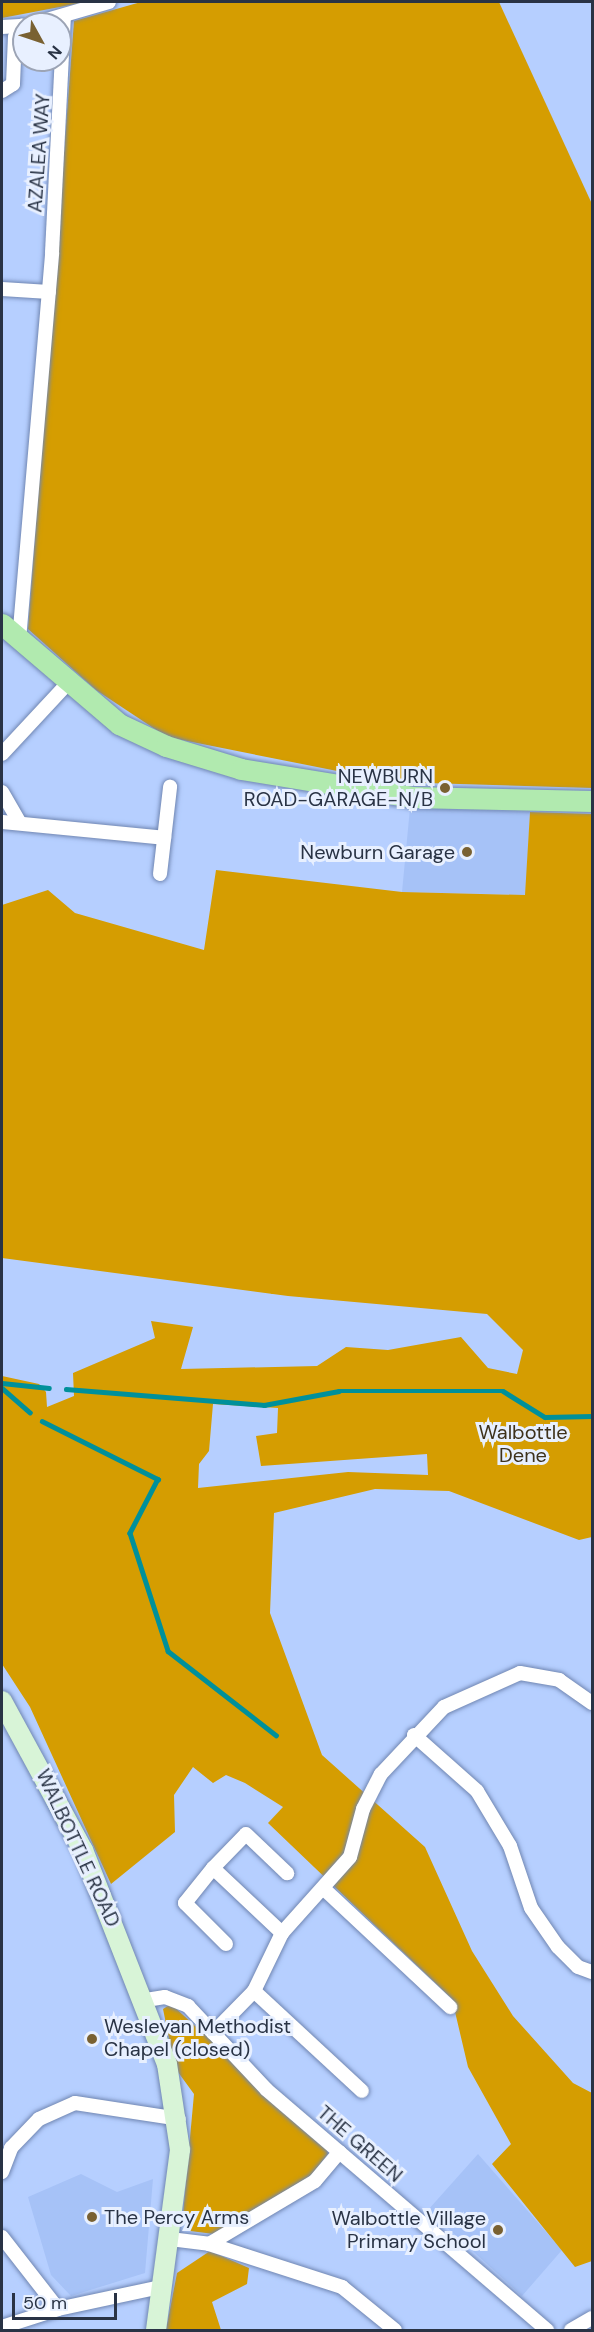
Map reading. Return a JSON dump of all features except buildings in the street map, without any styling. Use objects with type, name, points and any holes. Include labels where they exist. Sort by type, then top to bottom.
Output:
[{"type":"main road","points":[[2,624],[104,712],[166,746],[241,770],[412,797],[592,801]]},
{"type":"street","points":[[72,15],[109,2]]},
{"type":"street","points":[[2,91],[12,84],[13,72]]},
{"type":"street","name":"AZALEA WAY","points":[[19,640],[49,292],[61,72]]},
{"type":"street","points":[[2,289],[49,292]]},
{"type":"street","points":[[2,754],[69,682]]},
{"type":"street","points":[[160,874],[170,788]]},
{"type":"street","points":[[2,792],[19,821]]},
{"type":"street","points":[[2,822],[19,821],[164,838]]},
{"type":"street","points":[[213,2033],[254,1991],[282,1933],[324,1889],[350,1857],[363,1809],[381,1774],[414,1735],[444,1707],[520,1673],[559,1680],[592,1703]]},
{"type":"street","name":"WALBOTTLE ROAD","points":[[2,1701],[83,1850],[146,2000],[179,2119],[170,2240],[156,2331]]},
{"type":"street","points":[[414,1735],[477,1791],[510,1846],[531,1908],[558,1947],[592,1972]]},
{"type":"street","points":[[219,1943],[185,1903],[213,1868],[246,1834],[287,1873]]},
{"type":"street","points":[[213,1868],[282,1933]]},
{"type":"street","points":[[324,1889],[450,2007]]},
{"type":"street","points":[[254,1991],[362,2091]]},
{"type":"street","name":"THE GREEN","points":[[146,2000],[165,1997],[188,2006],[267,2090],[547,2331]]},
{"type":"street","points":[[2,2172],[11,2148],[39,2119],[75,2103],[179,2119]]},
{"type":"street","points":[[209,2244],[315,2181],[339,2152]]},
{"type":"street","points":[[2,2237],[7,2251],[58,2308]]},
{"type":"street","points":[[170,2240],[209,2244],[342,2287],[395,2331]]},
{"type":"street","points":[[2,2327],[58,2308],[161,2287]]},
{"type":"street","points":[[571,2331],[592,2318]]},
{"type":"shaded area","name":"Newburn Garage","points":[[410,808],[530,812],[526,895],[402,892]]},
{"type":"shaded area","name":"Walbottle Village Primary School","points":[[478,2154],[562,2250],[522,2296],[428,2210]]},
{"type":"shaded area","name":"The Percy Arms","points":[[81,2174],[117,2192],[153,2179],[145,2273],[71,2296],[51,2275],[28,2197]]},
{"type":"green space","points":[[2,2],[86,2],[34,12],[12,12],[12,16],[2,18]]},
{"type":"green space","points":[[141,2],[499,2],[592,204],[592,788],[392,782],[167,737],[96,690],[28,629],[70,72],[72,72],[74,21]]},
{"type":"green space","name":"Walbottle Dene","points":[[530,812],[592,814],[592,1537],[579,1540],[449,1491],[375,1489],[274,1513],[270,1613],[322,1755],[425,1847],[472,1951],[513,2016],[573,2083],[592,2093],[592,2261],[575,2267],[492,2164],[511,2144],[468,2067],[452,1999],[268,1823],[283,1807],[245,1783],[226,1775],[213,1783],[193,1767],[174,1795],[175,1832],[111,1884],[30,1707],[2,1664],[2,1376],[39,1384],[46,1392],[47,1407],[74,1396],[73,1373],[155,1338],[151,1321],[193,1327],[181,1369],[317,1366],[346,1347],[388,1350],[461,1337],[488,1368],[517,1374],[523,1350],[487,1314],[288,1296],[2,1258],[2,905],[48,890],[75,913],[204,950],[216,870],[402,892],[525,895]],"holes":[[[213,1404],[278,1408],[277,1433],[256,1436],[261,1466],[427,1454],[428,1475],[348,1472],[198,1488],[199,1464],[209,1451]]]},
{"type":"green space","points":[[171,2004],[326,2145],[328,2154],[309,2178],[214,2234],[190,2231],[183,2214],[194,2094],[175,2068],[163,2009]]},
{"type":"green space","points":[[210,2251],[249,2268],[247,2284],[212,2302],[221,2330],[166,2330],[177,2273]]},
{"type":"waterway","points":[[2,1383],[49,1388]]},
{"type":"waterway","points":[[2,1388],[30,1412]]},
{"type":"waterway","points":[[66,1389],[264,1405],[339,1391],[503,1391],[545,1417],[592,1416]]},
{"type":"waterway","points":[[42,1421],[158,1479],[130,1533],[168,1651],[276,1735]]},
{"type":"place","name":"NEWBURN ROAD-GARAGE-N/B","points":[[445,788]]},
{"type":"place","name":"Newburn Garage","points":[[467,852]]},
{"type":"place","name":"Wesleyan Methodist Chapel (closed)","points":[[92,2039]]},
{"type":"place","name":"The Percy Arms","points":[[92,2217]]},
{"type":"place","name":"Walbottle Village Primary School","points":[[498,2230]]}]
